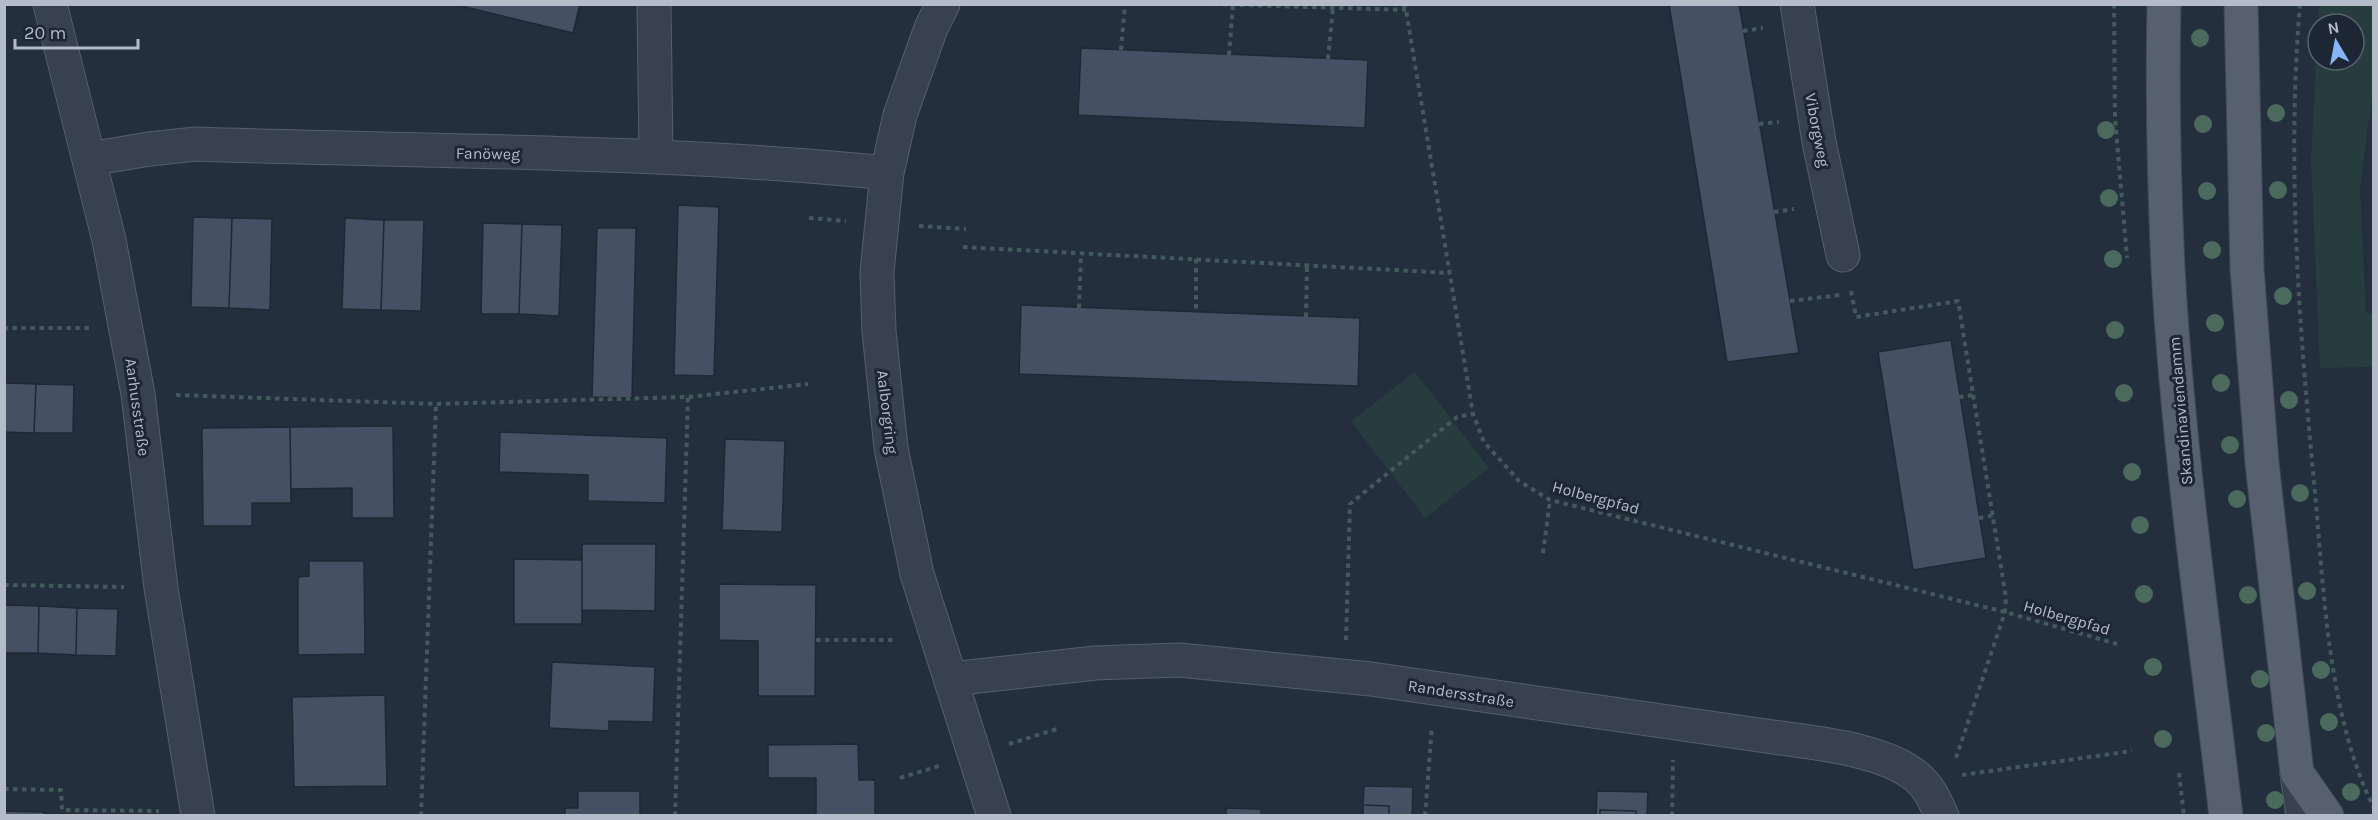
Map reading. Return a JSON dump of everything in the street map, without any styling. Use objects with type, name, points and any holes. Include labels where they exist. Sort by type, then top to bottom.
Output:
[{"type":"main road","name":"Skandinaviendamm","points":[[2164,4],[2163,58],[2168,268],[2187,493],[2226,816]]},
{"type":"main road","points":[[2241,4],[2247,268],[2262,463],[2297,773],[2327,816]]},
{"type":"street","name":"Aarhusstraße","points":[[50,4],[90,159],[126,327],[138,394],[161,588],[197,814]]},
{"type":"street","points":[[654,4],[656,156]]},
{"type":"street","name":"Aalborgring","points":[[943,4],[931,28],[904,105],[887,173],[876,272],[879,331],[891,448],[917,574],[994,816]]},
{"type":"street","name":"Viborgweg","points":[[1797,4],[1817,134],[1843,255]]},
{"type":"street","name":"Fanöweg","points":[[90,159],[196,144],[656,156],[814,165],[887,173]]},
{"type":"street","name":"Randersstraße","points":[[951,679],[1095,663],[1179,660],[1345,677],[1829,746],[1894,761],[1941,795]]},
{"type":"street","points":[[2297,773],[2303,816]]},
{"type":"path","points":[[1121,50],[1125,4]]},
{"type":"path","points":[[1213,4],[1406,10]]},
{"type":"path","name":"Holbergpfad","points":[[1403,4],[1406,10],[1473,414],[1484,441],[1519,481],[1550,500],[2005,612],[2117,644]]},
{"type":"path","points":[[2300,4],[2295,59],[2295,213],[2304,372],[2316,510],[2335,679],[2352,757],[2373,808]]},
{"type":"path","points":[[1229,55],[1233,5]]},
{"type":"path","points":[[1328,59],[1333,8]]},
{"type":"path","points":[[963,247],[1450,273]]},
{"type":"path","points":[[1079,308],[1081,254]]},
{"type":"path","points":[[1843,255],[1856,317],[1958,301],[2006,598],[2005,612],[1941,795]]},
{"type":"path","points":[[1196,259],[1196,312]]},
{"type":"path","points":[[1306,317],[1307,266]]},
{"type":"path","points":[[1790,301],[1852,293]]},
{"type":"path","points":[[4,330],[7,328],[126,327]]},
{"type":"path","points":[[138,394],[436,405],[688,397],[808,384]]},
{"type":"path","points":[[1959,398],[1974,395]]},
{"type":"path","points":[[675,816],[688,397]]},
{"type":"path","points":[[421,816],[436,405]]},
{"type":"path","points":[[1345,677],[1350,504],[1457,417],[1473,414]]},
{"type":"path","points":[[1543,553],[1550,500]]},
{"type":"path","points":[[1979,518],[1994,515]]},
{"type":"path","points":[[4,585],[161,588]]},
{"type":"path","points":[[816,640],[903,639]]},
{"type":"path","points":[[1425,816],[1437,689]]},
{"type":"path","points":[[1672,816],[1672,766],[1677,724]]},
{"type":"path","points":[[1941,795],[2132,751]]},
{"type":"path","points":[[4,789],[61,790],[62,810],[197,814]]},
{"type":"green space","points":[[2319,5],[2373,5],[2373,88],[2360,189],[2366,313],[2373,313],[2373,367],[2320,368],[2311,160],[2316,72],[2366,72],[2366,12],[2319,12]]},
{"type":"green space","points":[[1415,372],[1489,468],[1425,518],[1351,421]]},
{"type":"building","points":[[453,4],[580,4],[573,33]]},
{"type":"building","points":[[1669,4],[1739,4],[1799,353],[1727,362]]},
{"type":"building","points":[[1081,48],[1368,60],[1365,128],[1078,115]]},
{"type":"building","points":[[678,205],[719,207],[714,376],[674,375]]},
{"type":"building","points":[[193,217],[232,218],[229,308],[191,307]]},
{"type":"building","points":[[232,218],[272,219],[270,310],[229,308]]},
{"type":"building","points":[[345,218],[384,220],[381,310],[342,309]]},
{"type":"building","points":[[384,220],[424,220],[421,311],[381,310]]},
{"type":"building","points":[[483,223],[522,224],[519,314],[481,314]]},
{"type":"building","points":[[522,224],[562,225],[559,316],[519,314]]},
{"type":"building","points":[[597,228],[636,228],[632,398],[592,397]]},
{"type":"building","points":[[1021,305],[1360,318],[1358,386],[1019,374]]},
{"type":"building","points":[[1951,340],[1986,558],[1913,570],[1878,352]]},
{"type":"building","points":[[4,383],[36,384],[34,433],[4,432]]},
{"type":"building","points":[[36,384],[74,385],[73,433],[34,433]]},
{"type":"building","points":[[393,426],[394,518],[352,518],[352,488],[291,489],[290,427]]},
{"type":"building","points":[[290,427],[291,503],[252,503],[252,526],[203,526],[202,428]]},
{"type":"building","points":[[500,432],[667,438],[665,503],[588,501],[588,475],[499,472]]},
{"type":"building","points":[[725,439],[785,441],[782,532],[722,530]]},
{"type":"building","points":[[582,544],[656,544],[655,611],[582,610]]},
{"type":"building","points":[[514,559],[582,560],[582,624],[514,624]]},
{"type":"building","points":[[309,561],[364,561],[365,654],[298,655],[298,577],[309,576]]},
{"type":"building","points":[[719,584],[816,585],[815,696],[758,696],[758,641],[719,640]]},
{"type":"building","points":[[4,605],[39,606],[38,653],[4,653]]},
{"type":"building","points":[[39,606],[77,608],[76,655],[38,653]]},
{"type":"building","points":[[77,608],[118,609],[116,656],[76,655]]},
{"type":"building","points":[[552,662],[655,667],[653,722],[609,721],[609,731],[549,728]]},
{"type":"building","points":[[385,695],[387,786],[294,787],[292,697]]},
{"type":"building","points":[[858,744],[859,780],[875,780],[875,816],[816,816],[816,778],[768,778],[768,745]]},
{"type":"building","points":[[1364,786],[1413,787],[1412,816],[1389,816],[1389,806],[1363,805]]},
{"type":"building","points":[[578,791],[640,791],[640,816],[565,816],[565,808],[578,808]]},
{"type":"building","points":[[1597,791],[1648,792],[1647,816],[1636,816],[1636,811],[1600,810],[1600,816],[1596,816]]},
{"type":"building","points":[[1363,805],[1389,806],[1389,816],[1363,816]]},
{"type":"building","points":[[1226,808],[1261,809],[1261,816],[1226,816]]},
{"type":"building","points":[[1600,810],[1636,811],[1636,816],[1600,816]]},
{"type":"building","points":[[4,811],[44,812],[44,816],[4,816]]}]
